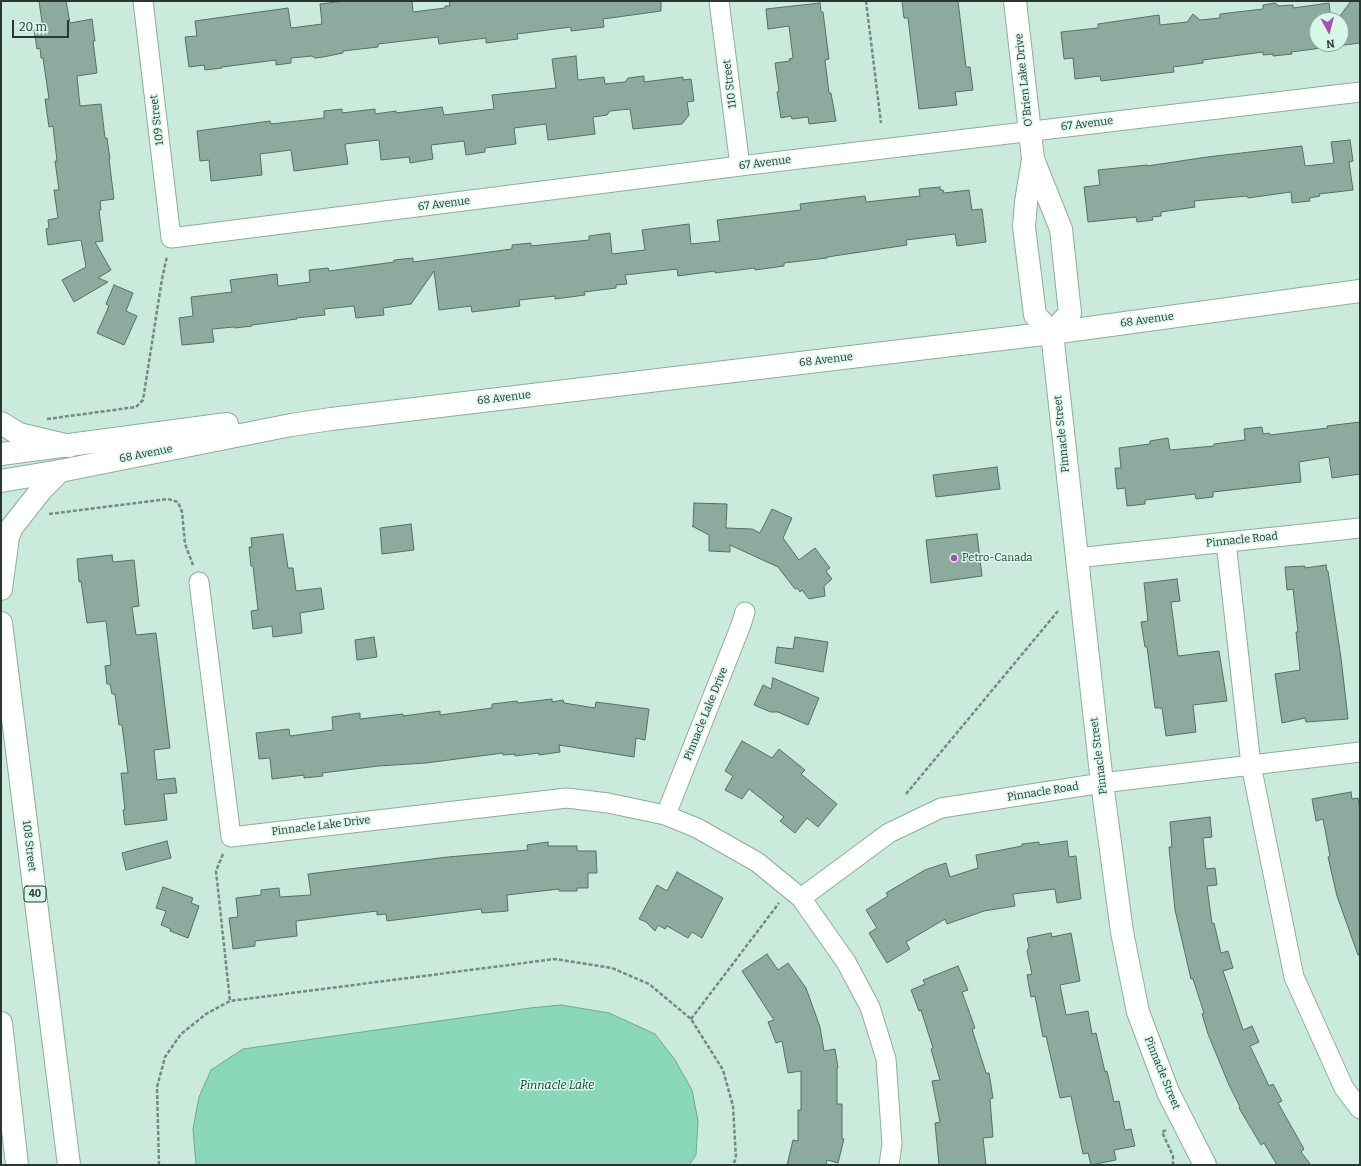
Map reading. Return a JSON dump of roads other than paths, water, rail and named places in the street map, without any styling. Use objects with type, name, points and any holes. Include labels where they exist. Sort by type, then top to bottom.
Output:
[{"type":"main road","name":"O'Brien Lake Drive","points":[[1015,1],[1033,159],[1061,229],[1070,313],[1052,333],[1035,315],[1024,227],[1026,202],[1033,159]]},
{"type":"main road","name":"68 Avenue","points":[[1,482],[291,425],[331,419],[1052,333],[1360,292]]},
{"type":"main road","name":"Pinnacle Street","points":[[1052,333],[1102,783],[1122,932],[1138,1012],[1168,1092],[1205,1165]]},
{"type":"main road","points":[[1,423],[19,434],[69,446]]},
{"type":"main road","name":"68 Avenue","points":[[1,454],[69,446],[222,424],[291,425]]},
{"type":"main road","points":[[1,589],[8,537],[12,527],[42,489],[60,471]]},
{"type":"main road","name":"108 Street","points":[[1,623],[69,1165]]},
{"type":"main road","points":[[1,1023],[17,1165]]},
{"type":"street","name":"109 Street","points":[[143,1],[171,238]]},
{"type":"street","name":"110 Street","points":[[720,1],[740,166]]},
{"type":"street","name":"67 Avenue","points":[[171,238],[740,166],[1360,92]]},
{"type":"street","name":"Pinnacle Road","points":[[1076,558],[1360,528]]},
{"type":"street","points":[[1226,542],[1251,765],[1294,977],[1344,1088],[1360,1109]]},
{"type":"street","name":"Pinnacle Lake Drive","points":[[199,582],[231,837],[567,798],[608,803],[665,814],[697,828],[757,862],[801,898],[846,962],[870,1007],[886,1059],[892,1144],[889,1165]]},
{"type":"street","name":"Pinnacle Lake Drive","points":[[665,814],[733,647],[745,612]]},
{"type":"street","name":"Pinnacle Road","points":[[801,898],[889,833],[941,808],[1102,783],[1360,752]]},
{"type":"water","name":"Pinnacle Lake","points":[[561,1005],[609,1013],[655,1034],[675,1060],[692,1090],[698,1121],[696,1155],[689,1165],[196,1165],[193,1129],[199,1097],[211,1070],[243,1049],[530,1008]]},
{"type":"place","name":"Petro-Canada","points":[[954,558]]}]
